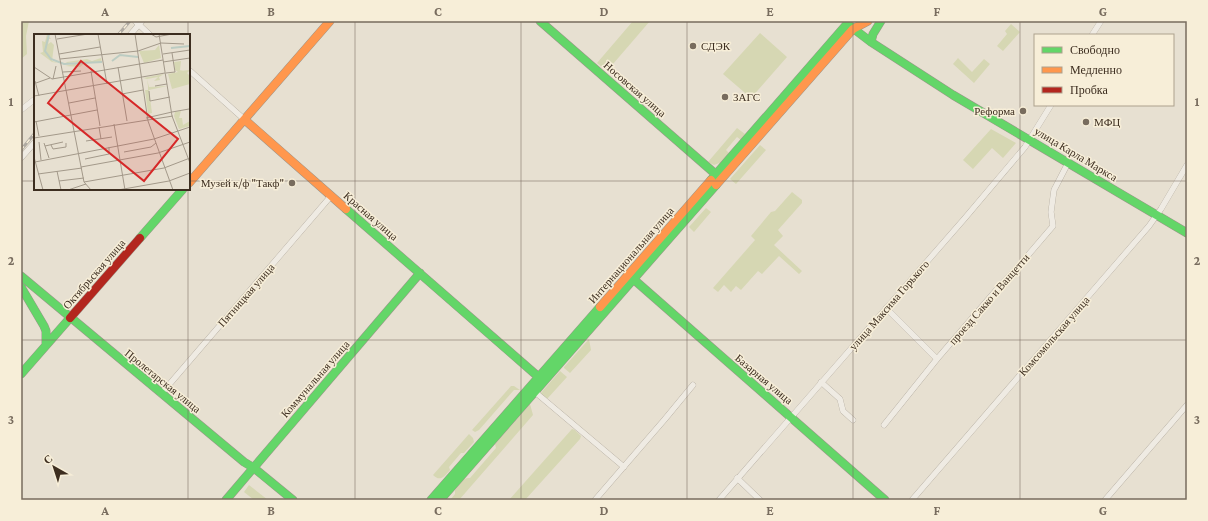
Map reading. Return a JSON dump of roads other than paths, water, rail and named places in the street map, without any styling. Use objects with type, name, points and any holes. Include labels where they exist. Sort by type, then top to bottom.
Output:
[{"type":"main road","points":[[190,182],[330,21]]},
{"type":"main road","name":"Носовская улица","points":[[540,21],[719,177]]},
{"type":"main road","name":"Интернациональная улица","points":[[431,500],[541,379],[719,177],[848,24],[868,21]]},
{"type":"main road","points":[[871,42],[873,34],[881,21]]},
{"type":"main road","name":"улица Карла Маркса","points":[[848,24],[871,42],[958,98],[1187,233]]},
{"type":"main road","name":"Красная улица","points":[[244,120],[541,379]]},
{"type":"main road","name":"Октябрьская улица","points":[[21,374],[182,190]]},
{"type":"main road","name":"Коммунальная улица","points":[[226,500],[420,273]]},
{"type":"main road","name":"Пролетарская улица","points":[[21,276],[161,394],[293,500]]},
{"type":"main road","name":"Базарная улица","points":[[631,277],[885,500]]},
{"type":"main road","points":[[21,287],[44,326],[46,331],[46,345]]},
{"type":"main road","name":"Интернациональная улица","points":[[440,500],[534,392],[541,379]]},
{"type":"street","points":[[1093,34],[1101,21]]},
{"type":"street","points":[[131,34],[139,22],[149,34]]},
{"type":"street","name":"Красная улица","points":[[190,71],[244,120]]},
{"type":"street","points":[[21,110],[34,100]]},
{"type":"street","name":"улица Максима Горького","points":[[719,500],[989,190],[1025,147],[1050,106]]},
{"type":"street","points":[[21,158],[34,143]]},
{"type":"street","name":"проезд Сакко и Ванцетти","points":[[884,425],[937,359],[1053,226],[1051,212],[1054,190],[1068,163]]},
{"type":"street","name":"Комсомольская улица","points":[[912,500],[1149,226],[1187,165]]},
{"type":"street","name":"Пятницкая улица","points":[[161,394],[331,196]]},
{"type":"street","points":[[886,308],[937,359]]},
{"type":"street","points":[[821,382],[840,399],[843,411],[854,420]]},
{"type":"street","points":[[595,500],[693,385]]},
{"type":"street","points":[[534,392],[624,467]]},
{"type":"street","points":[[1105,500],[1187,405]]},
{"type":"street","points":[[738,478],[760,500]]},
{"type":"railway","points":[[119,34],[130,21]]},
{"type":"railway","points":[[21,150],[34,134]]},
{"type":"place","name":"СДЭК","points":[[693,46]]},
{"type":"place","name":"ЗАГС","points":[[725,97]]},
{"type":"place","name":"Реформа","points":[[1023,111]]},
{"type":"place","name":"МФЦ","points":[[1086,122]]},
{"type":"place","name":"Музей к/ф \"Такф\"","points":[[292,183]]}]
